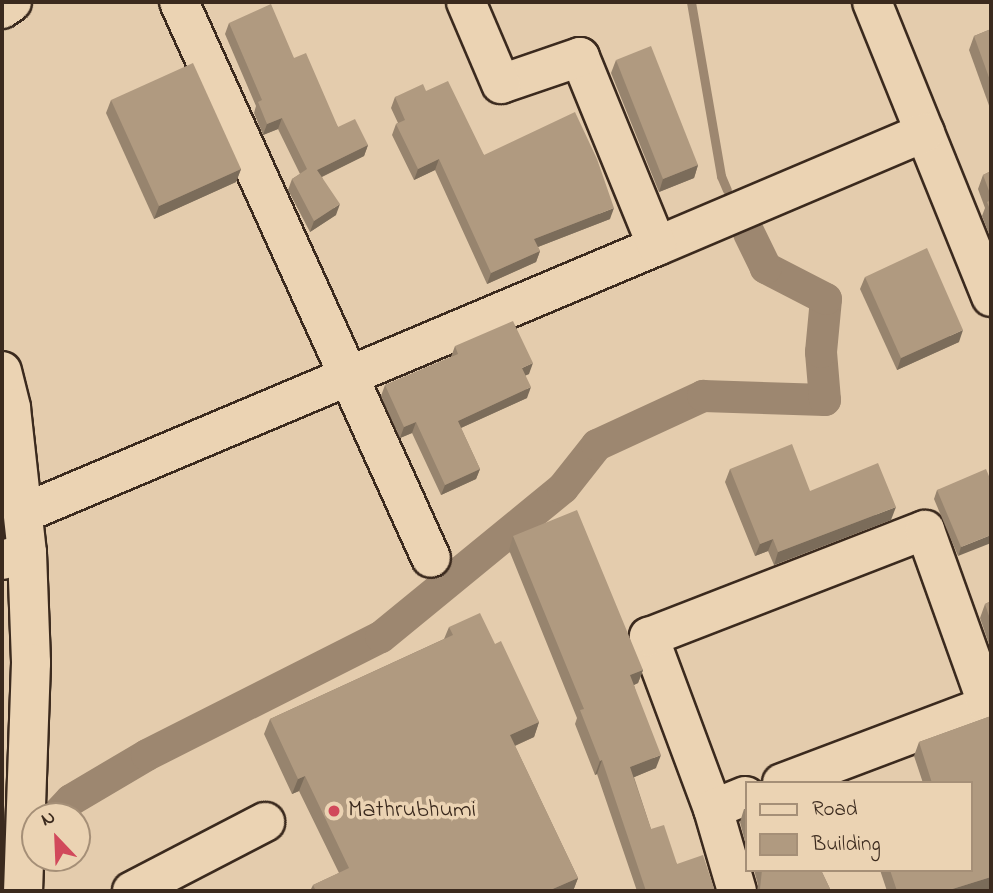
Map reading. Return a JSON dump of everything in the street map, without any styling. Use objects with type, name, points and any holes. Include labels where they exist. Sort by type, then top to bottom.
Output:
[{"type":"street","points":[[2,9],[12,2]]},
{"type":"street","points":[[180,2],[430,558]]},
{"type":"street","points":[[466,2],[501,84],[580,57],[657,246]]},
{"type":"street","points":[[872,2],[991,297]]},
{"type":"street","points":[[24,513],[925,132]]},
{"type":"street","points":[[2,371],[11,408],[24,513],[15,556],[31,663],[23,891]]},
{"type":"street","points":[[737,891],[729,803],[649,637],[925,530],[989,705],[787,781]]},
{"type":"street","points":[[154,887],[265,822]]},
{"type":"building","points":[[271,4],[294,58],[306,53],[338,127],[355,119],[368,145],[317,170],[340,204],[314,221],[292,179],[307,169],[282,118],[267,124],[258,102],[262,100],[229,23]]},
{"type":"building","points":[[991,29],[991,83],[974,36]]},
{"type":"building","points":[[651,46],[698,165],[663,179],[616,60]]},
{"type":"building","points":[[193,63],[241,169],[159,206],[111,100]]},
{"type":"building","points":[[448,81],[484,155],[575,112],[597,159],[614,208],[534,239],[540,251],[491,273],[439,159],[418,169],[396,124],[405,120],[395,97],[423,84],[426,91]]},
{"type":"building","points":[[991,171],[991,196],[983,175]]},
{"type":"building","points":[[927,248],[963,330],[901,358],[865,277]]},
{"type":"building","points":[[513,321],[533,363],[522,368],[531,387],[458,421],[480,469],[445,485],[416,422],[404,427],[385,385],[458,354],[455,346]]},
{"type":"building","points":[[792,444],[810,491],[878,463],[896,507],[778,552],[773,539],[760,544],[730,469]]},
{"type":"building","points":[[986,469],[991,481],[991,535],[961,547],[937,490]]},
{"type":"building","points":[[577,510],[643,670],[630,675],[661,755],[630,767],[651,829],[664,825],[677,864],[703,855],[715,891],[646,891],[602,760],[600,761],[580,710],[584,709],[513,536]]},
{"type":"building","points":[[991,601],[991,622],[985,604]]},
{"type":"building","points":[[480,613],[495,644],[501,641],[539,722],[510,735],[578,878],[548,891],[316,891],[313,885],[349,868],[305,776],[298,779],[270,719],[453,635],[449,627]]},
{"type":"building","points":[[991,716],[991,877],[946,891],[897,891],[891,872],[972,872],[972,781],[931,781],[919,742]]},
{"type":"building","points":[[762,872],[822,872],[831,891],[761,891]]},
{"type":"waterway","points":[[691,2],[721,176],[727,190]]},
{"type":"waterway","points":[[69,802],[147,755],[381,637],[563,488],[597,445],[703,396],[825,400],[821,352],[826,299],[766,268],[749,233]]},
{"type":"place","name":"Mathrubhumi","points":[[334,811]]}]
